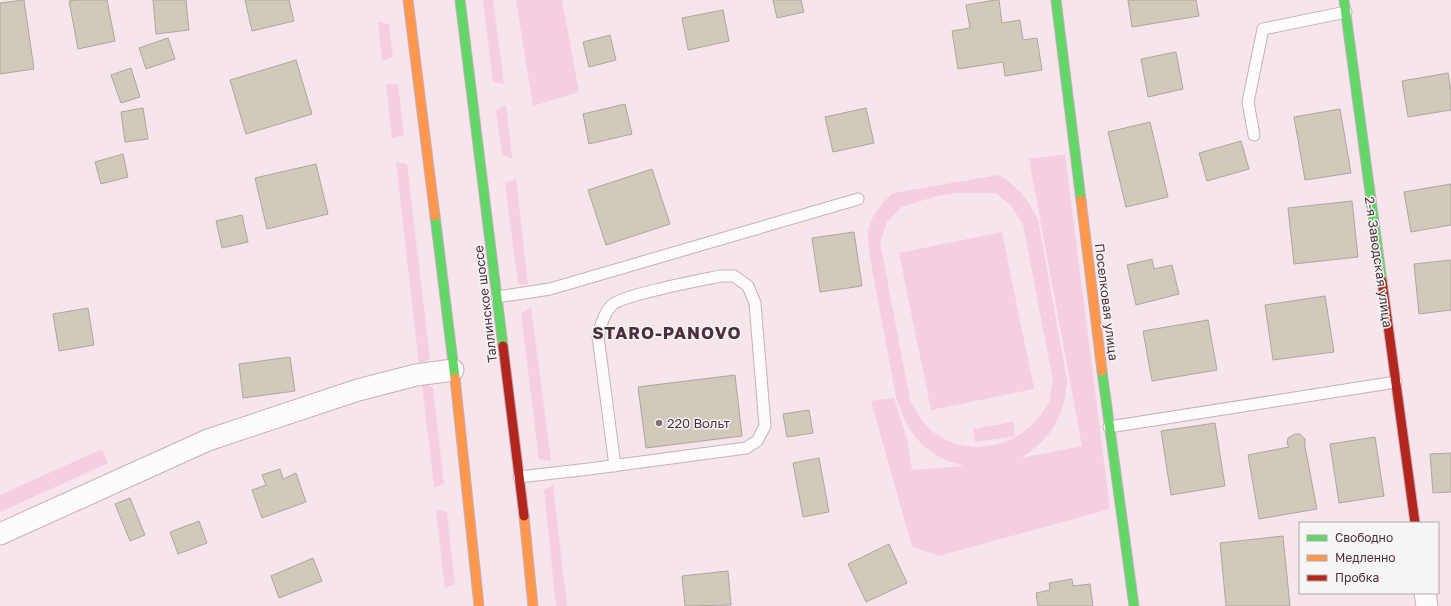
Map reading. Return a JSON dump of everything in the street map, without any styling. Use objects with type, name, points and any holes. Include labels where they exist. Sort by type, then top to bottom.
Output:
[{"type":"main road","points":[[408,0],[454,370],[479,606]]},
{"type":"main road","name":"Таллинское шоссе","points":[[460,0],[526,534],[533,606]]},
{"type":"main road","name":"Поселковая улица","points":[[1056,0],[1109,427],[1134,606]]},
{"type":"main road","name":"2-я Заводская улица","points":[[1344,0],[1415,522]]},
{"type":"street","points":[[0,534],[208,440],[358,390],[416,375],[454,370]]},
{"type":"street","points":[[1425,594],[1427,606]]},
{"type":"lane","points":[[1254,135],[1248,102],[1263,29],[1346,12]]},
{"type":"lane","points":[[497,297],[550,289],[858,199]]},
{"type":"lane","points":[[518,477],[615,466],[746,448],[757,441],[765,426],[755,303],[748,286],[734,276],[720,276],[629,297],[612,304],[602,319],[598,336],[615,466]]},
{"type":"lane","points":[[1109,427],[1396,382]]},
{"type":"shaded area","points":[[483,0],[493,0],[504,84],[493,82]]},
{"type":"shaded area","points":[[516,0],[562,0],[579,92],[533,106]]},
{"type":"shaded area","points":[[378,22],[389,24],[393,57],[382,61]]},
{"type":"shaded area","points":[[386,84],[398,84],[404,135],[392,138]]},
{"type":"shaded area","points":[[506,105],[512,158],[502,155],[496,111]]},
{"type":"shaded area","points":[[1065,154],[1110,509],[939,556],[912,547],[871,401],[894,398],[907,439],[912,470],[964,466],[938,456],[928,450],[906,423],[901,411],[896,397],[870,258],[868,236],[870,224],[876,212],[893,193],[999,175],[1017,189],[1027,200],[1038,220],[1067,380],[1063,405],[1054,425],[1041,443],[1021,458],[1082,446],[1029,159]],"holes":[[[958,193],[996,193],[1011,206],[1023,224],[1053,381],[1050,400],[1032,425],[1021,434],[1007,441],[993,445],[978,447],[964,446],[949,441],[927,427],[910,400],[880,242],[887,222],[901,207],[937,196]]]},
{"type":"shaded area","points":[[396,162],[407,164],[430,359],[419,364]]},
{"type":"shaded area","points":[[516,179],[528,285],[518,284],[505,183]]},
{"type":"shaded area","points":[[1002,232],[1034,389],[931,410],[899,253]]},
{"type":"shaded area","points":[[531,307],[551,461],[539,459],[521,314]]},
{"type":"shaded area","points":[[422,384],[433,387],[444,484],[434,487]]},
{"type":"shaded area","points":[[1013,422],[1015,436],[975,442],[973,429]]},
{"type":"shaded area","points":[[102,449],[108,463],[0,512],[0,495]]},
{"type":"shaded area","points":[[553,485],[567,606],[556,606],[544,490]]},
{"type":"shaded area","points":[[436,510],[447,512],[455,584],[445,588]]},
{"type":"building","points":[[24,0],[34,69],[0,74],[0,3]]},
{"type":"building","points":[[107,0],[115,41],[78,49],[69,1]]},
{"type":"building","points":[[153,0],[186,0],[189,30],[156,34]]},
{"type":"building","points":[[245,0],[289,0],[294,21],[252,31]]},
{"type":"building","points":[[773,0],[801,0],[804,12],[777,18]]},
{"type":"building","points":[[999,0],[1002,23],[1020,20],[1023,40],[1037,38],[1042,70],[1005,76],[1003,62],[958,69],[952,31],[970,28],[966,5]]},
{"type":"building","points":[[1128,0],[1196,0],[1199,16],[1132,27]]},
{"type":"building","points":[[723,10],[729,41],[688,50],[682,18]]},
{"type":"building","points":[[610,35],[616,60],[589,67],[583,42]]},
{"type":"building","points":[[168,38],[175,59],[146,69],[139,48]]},
{"type":"building","points":[[1176,52],[1183,89],[1148,97],[1141,59]]},
{"type":"building","points":[[296,60],[312,114],[246,134],[230,80]]},
{"type":"building","points":[[131,68],[140,97],[121,103],[111,75]]},
{"type":"building","points":[[1448,73],[1451,91],[1451,110],[1408,117],[1402,81]]},
{"type":"building","points":[[625,104],[632,134],[589,144],[583,114]]},
{"type":"building","points":[[143,108],[148,139],[125,142],[121,112]]},
{"type":"building","points":[[866,108],[874,143],[833,152],[825,117]]},
{"type":"building","points":[[1340,109],[1351,173],[1305,180],[1294,117]]},
{"type":"building","points":[[1150,122],[1168,197],[1126,207],[1108,132]]},
{"type":"building","points":[[1241,141],[1249,169],[1207,181],[1199,153]]},
{"type":"building","points":[[123,154],[128,177],[101,184],[95,162]]},
{"type":"building","points":[[316,164],[328,214],[267,229],[255,178]]},
{"type":"building","points":[[652,169],[670,224],[606,245],[588,190]]},
{"type":"building","points":[[1451,184],[1451,225],[1411,232],[1404,192]]},
{"type":"building","points":[[1352,201],[1358,257],[1294,264],[1288,208]]},
{"type":"building","points":[[242,215],[248,242],[222,248],[216,221]]},
{"type":"building","points":[[854,232],[862,286],[820,292],[812,238]]},
{"type":"building","points":[[1152,259],[1154,269],[1172,265],[1179,294],[1136,305],[1127,265]]},
{"type":"building","points":[[1451,260],[1451,310],[1419,314],[1414,264]]},
{"type":"building","points":[[1325,296],[1334,352],[1273,360],[1265,305]]},
{"type":"building","points":[[88,308],[94,345],[59,351],[53,314]]},
{"type":"building","points":[[1208,320],[1217,370],[1152,381],[1143,331]]},
{"type":"building","points":[[290,357],[295,391],[243,398],[239,364]]},
{"type":"building","points":[[735,375],[742,436],[646,448],[638,387]]},
{"type":"building","points":[[809,410],[813,433],[787,437],[783,414]]},
{"type":"building","points":[[1215,423],[1225,486],[1171,495],[1161,431]]},
{"type":"building","points":[[1295,434],[1300,434],[1305,439],[1305,447],[1317,509],[1259,519],[1248,455],[1289,447],[1287,444],[1288,438]]},
{"type":"building","points":[[1375,437],[1384,496],[1339,503],[1330,444]]},
{"type":"building","points":[[1451,453],[1451,492],[1433,493],[1430,454]]},
{"type":"building","points":[[819,458],[829,512],[803,517],[793,463]]},
{"type":"building","points":[[280,469],[283,479],[296,473],[306,502],[262,518],[252,490],[266,485],[262,475]]},
{"type":"building","points":[[130,498],[145,535],[130,541],[115,504]]},
{"type":"building","points":[[199,521],[207,543],[178,554],[170,532]]},
{"type":"building","points":[[1283,536],[1290,606],[1226,606],[1220,543]]},
{"type":"building","points":[[889,544],[907,583],[866,602],[848,564]]},
{"type":"building","points":[[313,558],[322,581],[279,598],[271,576]]},
{"type":"building","points":[[728,571],[731,605],[685,606],[682,576]]},
{"type":"building","points":[[1072,579],[1073,586],[1090,584],[1093,606],[1038,606],[1036,593],[1050,590],[1049,583]]},
{"type":"traffic: fast","points":[[460,0],[503,346]]},
{"type":"traffic: fast","points":[[1056,0],[1081,200]]},
{"type":"traffic: fast","points":[[1344,0],[1382,281]]},
{"type":"traffic: fast","points":[[435,216],[455,378]]},
{"type":"traffic: fast","points":[[1102,371],[1134,606]]},
{"type":"traffic: slow","points":[[408,0],[435,216]]},
{"type":"traffic: slow","points":[[1081,200],[1102,371]]},
{"type":"traffic: slow","points":[[455,378],[479,606]]},
{"type":"traffic: slow","points":[[524,516],[533,606]]},
{"type":"traffic: jam","points":[[1382,281],[1415,522]]},
{"type":"traffic: jam","points":[[503,346],[524,516]]},
{"type":"place","name":"220 Вольт","points":[[659,423]]},
{"type":"district","name":"STARO-PANOVO","points":[[667,332]]}]
